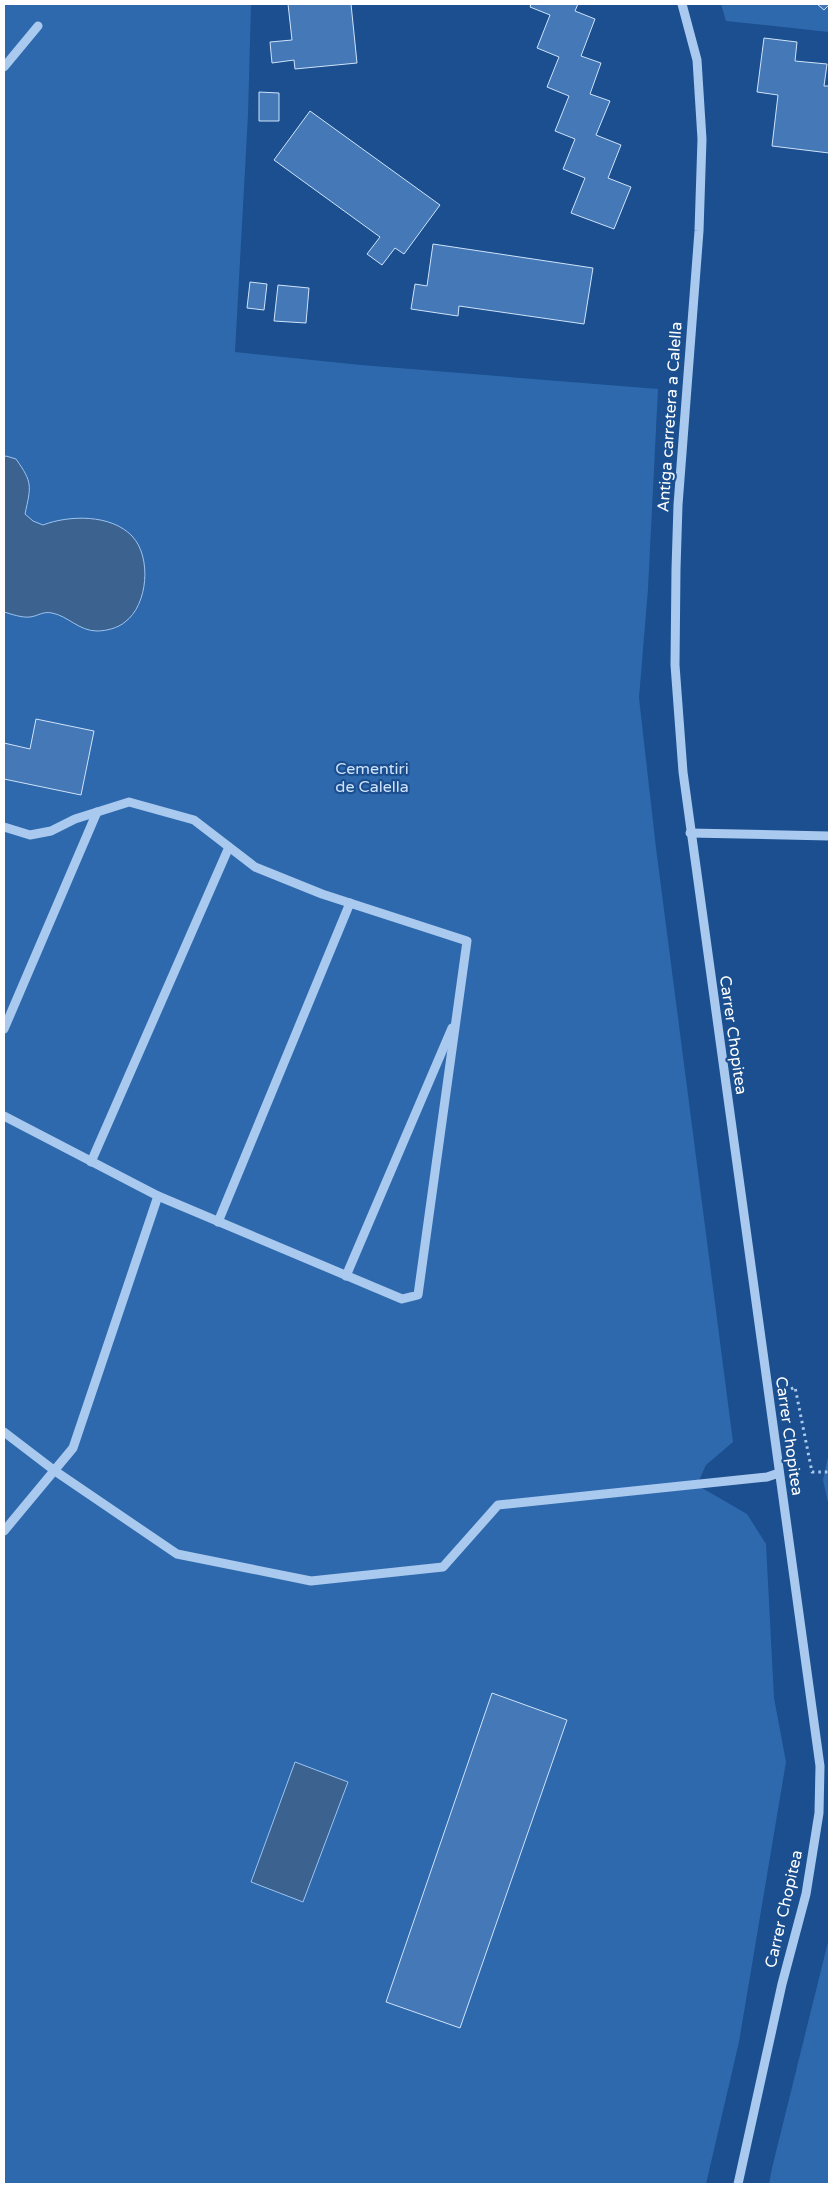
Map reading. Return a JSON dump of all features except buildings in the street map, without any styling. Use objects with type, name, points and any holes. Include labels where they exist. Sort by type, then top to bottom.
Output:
[{"type":"street","name":"Antiga carretera a Calella","points":[[682,4],[697,60],[702,139],[699,231],[678,505],[676,569],[676,665],[683,772],[690,833]]},
{"type":"street","points":[[4,67],[38,26]]},
{"type":"street","points":[[4,827],[30,835],[51,831],[75,819],[129,802],[194,820],[255,867],[322,894],[467,941],[418,1296],[402,1300],[158,1196],[4,1116]]},
{"type":"street","points":[[4,1030],[97,812]]},
{"type":"street","points":[[690,833],[829,836]]},
{"type":"street","name":"Carrer Chopitea","points":[[690,833],[820,1766],[819,1813],[806,1894],[769,2039],[738,2184]]},
{"type":"street","points":[[91,1162],[229,847]]},
{"type":"street","points":[[218,1222],[350,903]]},
{"type":"street","points":[[346,1276],[457,1016]]},
{"type":"street","points":[[4,1531],[74,1448],[158,1196]]},
{"type":"street","points":[[4,1432],[55,1471],[177,1554],[311,1581],[443,1567],[498,1506],[767,1477],[779,1473]]},
{"type":"green space","name":"Cementiri de Calella","points":[[4,4],[251,4],[248,115],[235,352],[361,365],[658,389],[648,589],[639,698],[656,848],[733,1442],[706,1465],[697,1485],[747,1514],[766,1544],[774,1698],[786,1762],[739,2042],[706,2184],[4,2184]]},
{"type":"green space","points":[[721,4],[817,4],[824,10],[829,5],[829,32],[726,21]]},
{"type":"green space","points":[[829,1452],[829,1507],[823,1480]]},
{"type":"green space","points":[[829,1938],[829,2184],[769,2184],[772,2168]]},
{"type":"shaded area","points":[[4,457],[16,459],[28,480],[29,497],[25,514],[33,521],[43,525],[65,519],[89,518],[113,524],[132,536],[143,556],[145,580],[139,604],[125,622],[108,630],[97,631],[85,629],[52,613],[27,617],[4,612]]},
{"type":"shaded area","points":[[295,1762],[348,1782],[303,1902],[251,1882]]}]
